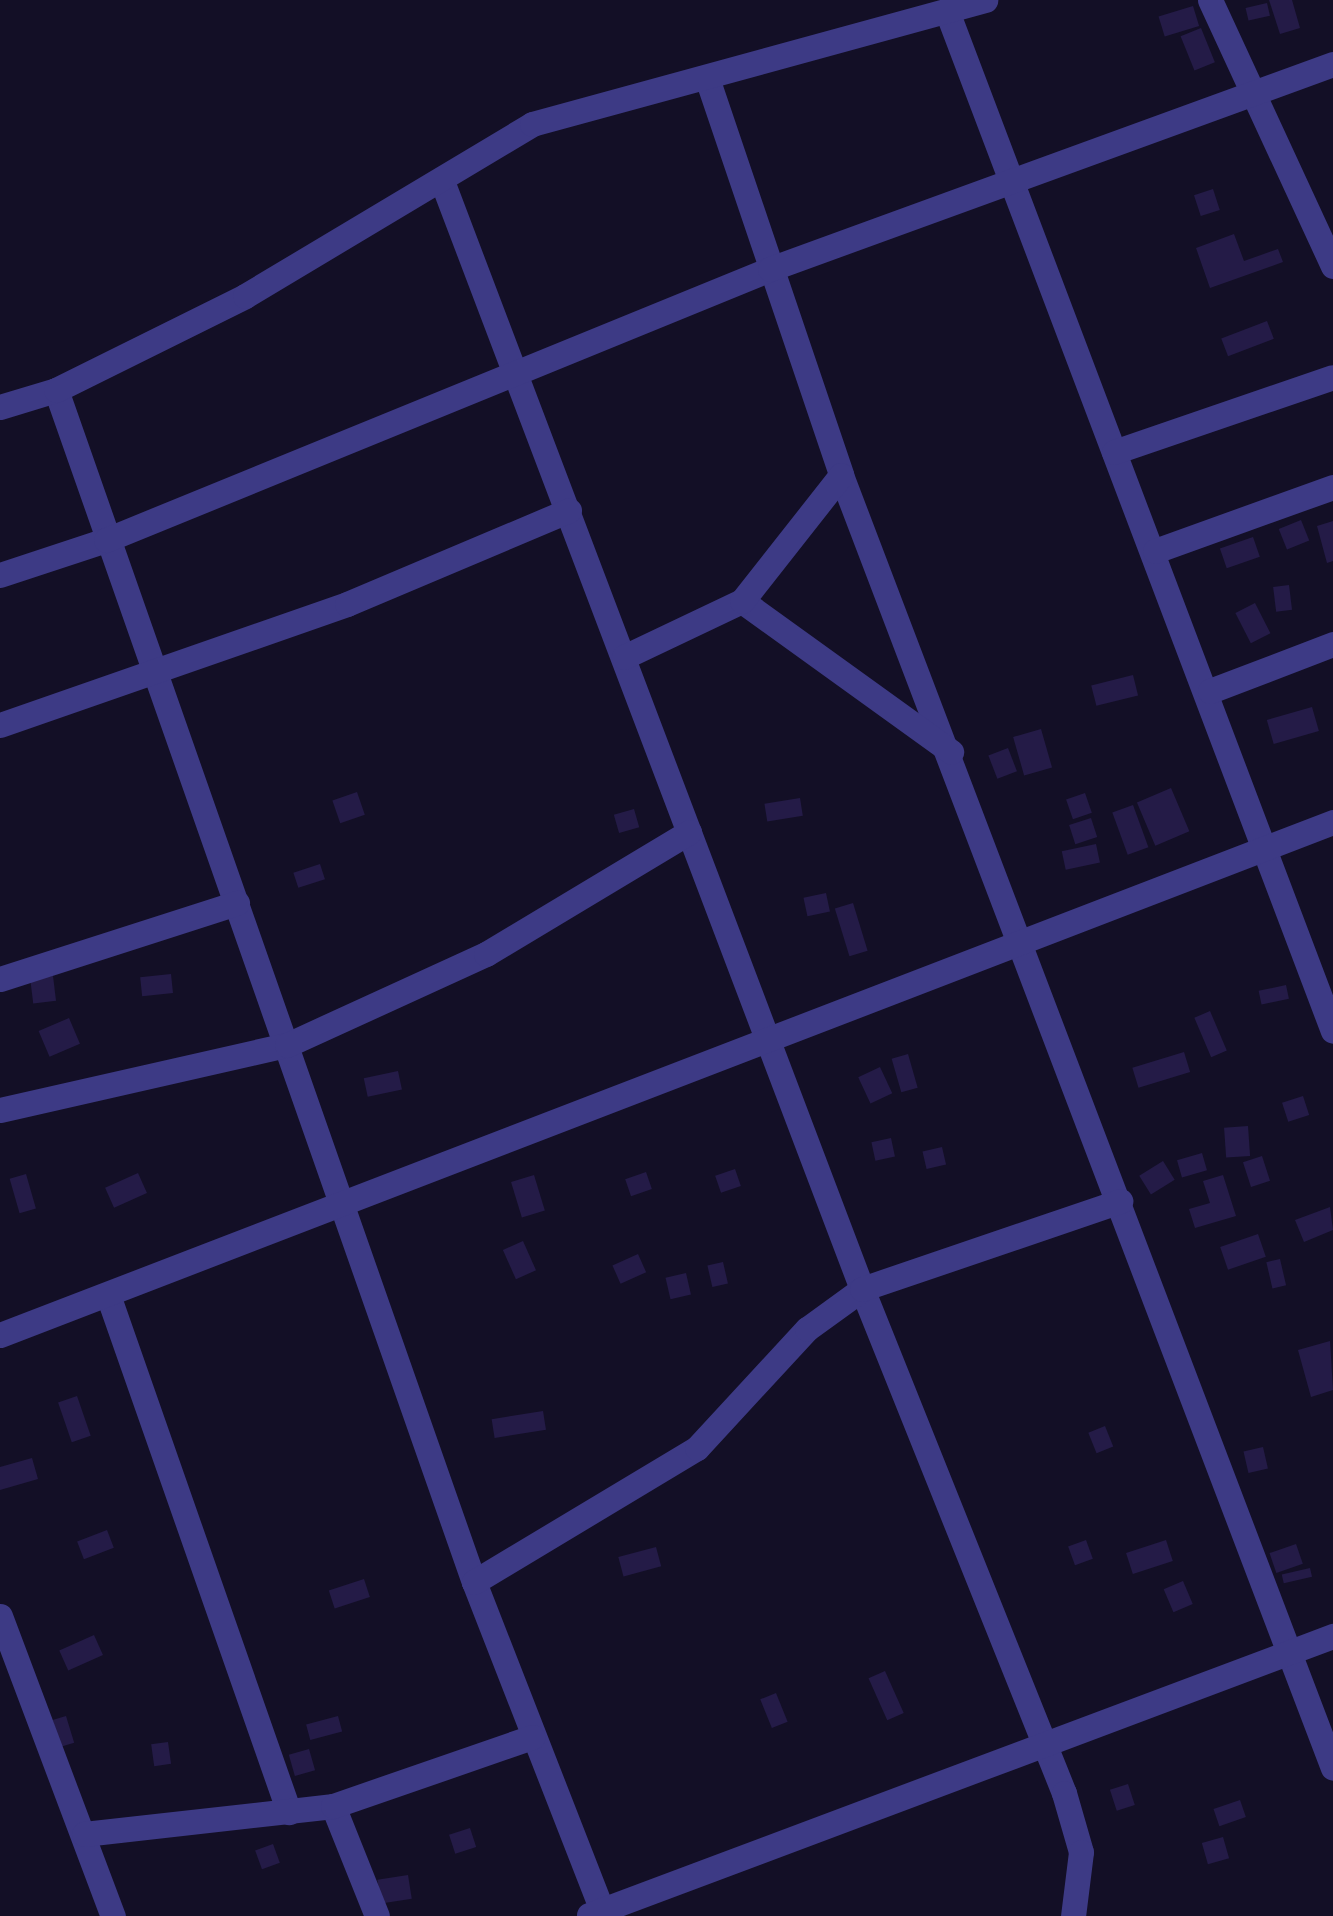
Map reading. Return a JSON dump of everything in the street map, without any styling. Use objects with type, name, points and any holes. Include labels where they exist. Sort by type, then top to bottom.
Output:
[{"type":"street","points":[[0,407],[56,390],[245,296],[532,124],[948,14],[985,0]]},
{"type":"street","points":[[1210,0],[1248,95],[1333,266]]},
{"type":"street","points":[[948,14],[1114,452],[1210,691],[1333,1031]]},
{"type":"street","points":[[0,576],[106,540],[517,368],[770,269],[1333,64]]},
{"type":"street","points":[[707,78],[842,475],[952,752],[1333,1768]]},
{"type":"street","points":[[442,181],[517,368],[766,1041],[1046,1745],[1081,1852],[1073,1916]]},
{"type":"street","points":[[1114,452],[1333,377]]},
{"type":"street","points":[[56,390],[474,1582],[597,1914],[1333,1636]]},
{"type":"street","points":[[624,656],[742,601],[842,475]]},
{"type":"street","points":[[1154,551],[1333,487]]},
{"type":"street","points":[[0,725],[154,675],[570,510]]},
{"type":"street","points":[[742,601],[952,752]]},
{"type":"street","points":[[1210,691],[1333,644]]},
{"type":"street","points":[[0,1334],[345,1208],[1022,940],[1333,822]]},
{"type":"street","points":[[1,1107],[287,1045],[486,954],[689,832]]},
{"type":"street","points":[[0,979],[237,903]]},
{"type":"street","points":[[474,1582],[697,1448],[807,1329],[862,1289],[1120,1201]]},
{"type":"street","points":[[108,1295],[290,1812]]},
{"type":"street","points":[[0,1616],[112,1916]]},
{"type":"street","points":[[84,1834],[333,1806],[532,1738]]},
{"type":"street","points":[[333,1806],[377,1916]]},
{"type":"building","points":[[1269,0],[1292,0],[1300,28],[1280,34]]},
{"type":"building","points":[[1267,3],[1270,16],[1248,21],[1246,8]]},
{"type":"building","points":[[1193,6],[1199,26],[1165,37],[1159,17]]},
{"type":"building","points":[[1201,28],[1215,62],[1194,71],[1181,36]]},
{"type":"building","points":[[1213,189],[1220,210],[1201,216],[1194,195]]},
{"type":"building","points":[[1234,234],[1244,261],[1278,249],[1283,262],[1210,288],[1196,248]]},
{"type":"building","points":[[1267,321],[1274,339],[1228,356],[1221,339]]},
{"type":"building","points":[[1301,520],[1309,540],[1287,549],[1279,529]]},
{"type":"building","points":[[1333,521],[1333,561],[1327,563],[1317,526]]},
{"type":"building","points":[[1253,537],[1260,557],[1227,568],[1220,548]]},
{"type":"building","points":[[1289,585],[1292,610],[1276,612],[1273,587]]},
{"type":"building","points":[[1255,603],[1270,633],[1251,643],[1235,613]]},
{"type":"building","points":[[1133,675],[1138,695],[1096,706],[1091,685]]},
{"type":"building","points":[[1312,707],[1319,731],[1274,744],[1267,720]]},
{"type":"building","points":[[1041,729],[1052,767],[1024,775],[1013,737]]},
{"type":"building","points":[[1008,748],[1017,771],[997,779],[988,756]]},
{"type":"building","points":[[1171,788],[1189,831],[1155,846],[1137,802]]},
{"type":"building","points":[[357,792],[365,815],[340,823],[332,800]]},
{"type":"building","points":[[1085,793],[1092,813],[1073,819],[1066,800]]},
{"type":"building","points":[[800,798],[803,816],[767,821],[764,804]]},
{"type":"building","points":[[1133,805],[1148,847],[1128,855],[1112,813]]},
{"type":"building","points":[[634,809],[639,827],[619,833],[614,815]]},
{"type":"building","points":[[1091,818],[1097,837],[1075,844],[1069,825]]},
{"type":"building","points":[[1096,844],[1100,863],[1066,870],[1062,851]]},
{"type":"building","points":[[320,864],[325,879],[298,888],[293,873]]},
{"type":"building","points":[[826,893],[830,912],[807,916],[804,898]]},
{"type":"building","points":[[853,903],[868,951],[849,956],[835,909]]},
{"type":"building","points":[[171,974],[173,993],[142,996],[140,977]]},
{"type":"building","points":[[53,976],[56,1001],[33,1004],[30,979]]},
{"type":"building","points":[[1286,985],[1289,999],[1262,1005],[1259,991]]},
{"type":"building","points":[[1210,1011],[1227,1051],[1211,1057],[1194,1018]]},
{"type":"building","points":[[69,1018],[80,1044],[50,1057],[39,1031]]},
{"type":"building","points":[[1184,1052],[1190,1072],[1138,1088],[1132,1068]]},
{"type":"building","points":[[908,1054],[918,1088],[901,1092],[892,1059]]},
{"type":"building","points":[[880,1067],[892,1093],[871,1103],[858,1077]]},
{"type":"building","points":[[398,1071],[402,1090],[368,1097],[364,1078]]},
{"type":"building","points":[[1303,1096],[1309,1115],[1288,1122],[1282,1103]]},
{"type":"building","points":[[1248,1126],[1250,1156],[1226,1158],[1224,1128]]},
{"type":"building","points":[[891,1138],[895,1157],[875,1161],[871,1142]]},
{"type":"building","points":[[942,1147],[946,1165],[927,1169],[923,1151]]},
{"type":"building","points":[[1202,1153],[1207,1170],[1182,1177],[1177,1160]]},
{"type":"building","points":[[1262,1156],[1270,1181],[1251,1187],[1243,1162]]},
{"type":"building","points":[[1163,1161],[1175,1180],[1151,1194],[1139,1176]]},
{"type":"building","points":[[735,1169],[741,1186],[721,1193],[715,1176]]},
{"type":"building","points":[[646,1172],[652,1189],[631,1196],[625,1179]]},
{"type":"building","points":[[138,1173],[147,1193],[114,1208],[105,1188]]},
{"type":"building","points":[[26,1174],[36,1209],[20,1213],[10,1179]]},
{"type":"building","points":[[534,1175],[545,1210],[522,1217],[511,1182]]},
{"type":"building","points":[[1223,1175],[1236,1216],[1195,1228],[1189,1209],[1210,1203],[1203,1181]]},
{"type":"building","points":[[1330,1207],[1333,1230],[1304,1242],[1295,1220]]},
{"type":"building","points":[[1258,1234],[1266,1257],[1228,1270],[1220,1247]]},
{"type":"building","points":[[523,1241],[536,1270],[516,1279],[503,1250]]},
{"type":"building","points":[[638,1254],[646,1272],[621,1284],[612,1265]]},
{"type":"building","points":[[1280,1259],[1286,1285],[1272,1288],[1266,1262]]},
{"type":"building","points":[[723,1262],[728,1283],[712,1287],[707,1266]]},
{"type":"building","points":[[686,1273],[691,1294],[670,1299],[666,1278]]},
{"type":"building","points":[[1330,1341],[1333,1390],[1311,1397],[1298,1350]]},
{"type":"building","points":[[77,1396],[91,1436],[72,1442],[58,1403]]},
{"type":"building","points":[[543,1411],[546,1430],[495,1438],[492,1419]]},
{"type":"building","points":[[1105,1426],[1113,1446],[1097,1453],[1088,1433]]},
{"type":"building","points":[[1263,1447],[1268,1468],[1248,1473],[1244,1451]]},
{"type":"building","points":[[32,1458],[38,1479],[0,1490],[0,1467]]},
{"type":"building","points":[[107,1530],[114,1548],[84,1559],[77,1541]]},
{"type":"building","points":[[1086,1540],[1093,1559],[1075,1565],[1068,1546]]},
{"type":"building","points":[[1166,1540],[1173,1561],[1133,1574],[1126,1553]]},
{"type":"building","points":[[1296,1544],[1303,1564],[1276,1573],[1270,1553]]},
{"type":"building","points":[[656,1547],[661,1566],[624,1576],[618,1557]]},
{"type":"building","points":[[1310,1568],[1312,1577],[1284,1583],[1282,1575]]},
{"type":"building","points":[[364,1579],[370,1597],[335,1609],[329,1590]]},
{"type":"building","points":[[1183,1581],[1193,1604],[1173,1612],[1164,1589]]},
{"type":"building","points":[[94,1635],[103,1655],[68,1671],[59,1650]]},
{"type":"building","points":[[885,1671],[904,1713],[887,1720],[869,1678]]},
{"type":"building","points":[[776,1693],[788,1722],[772,1728],[760,1699]]},
{"type":"building","points":[[66,1716],[74,1743],[61,1747],[53,1720]]},
{"type":"building","points":[[338,1716],[342,1731],[310,1740],[306,1725]]},
{"type":"building","points":[[168,1742],[171,1764],[154,1766],[151,1744]]},
{"type":"building","points":[[309,1749],[315,1770],[295,1776],[289,1755]]},
{"type":"building","points":[[1128,1784],[1135,1805],[1117,1811],[1110,1790]]},
{"type":"building","points":[[1240,1800],[1246,1817],[1219,1826],[1214,1809]]},
{"type":"building","points":[[470,1828],[476,1847],[455,1854],[449,1835]]},
{"type":"building","points":[[1223,1837],[1229,1858],[1208,1864],[1202,1843]]},
{"type":"building","points":[[273,1844],[280,1863],[262,1869],[255,1850]]},
{"type":"building","points":[[408,1875],[412,1899],[381,1904],[377,1880]]}]
